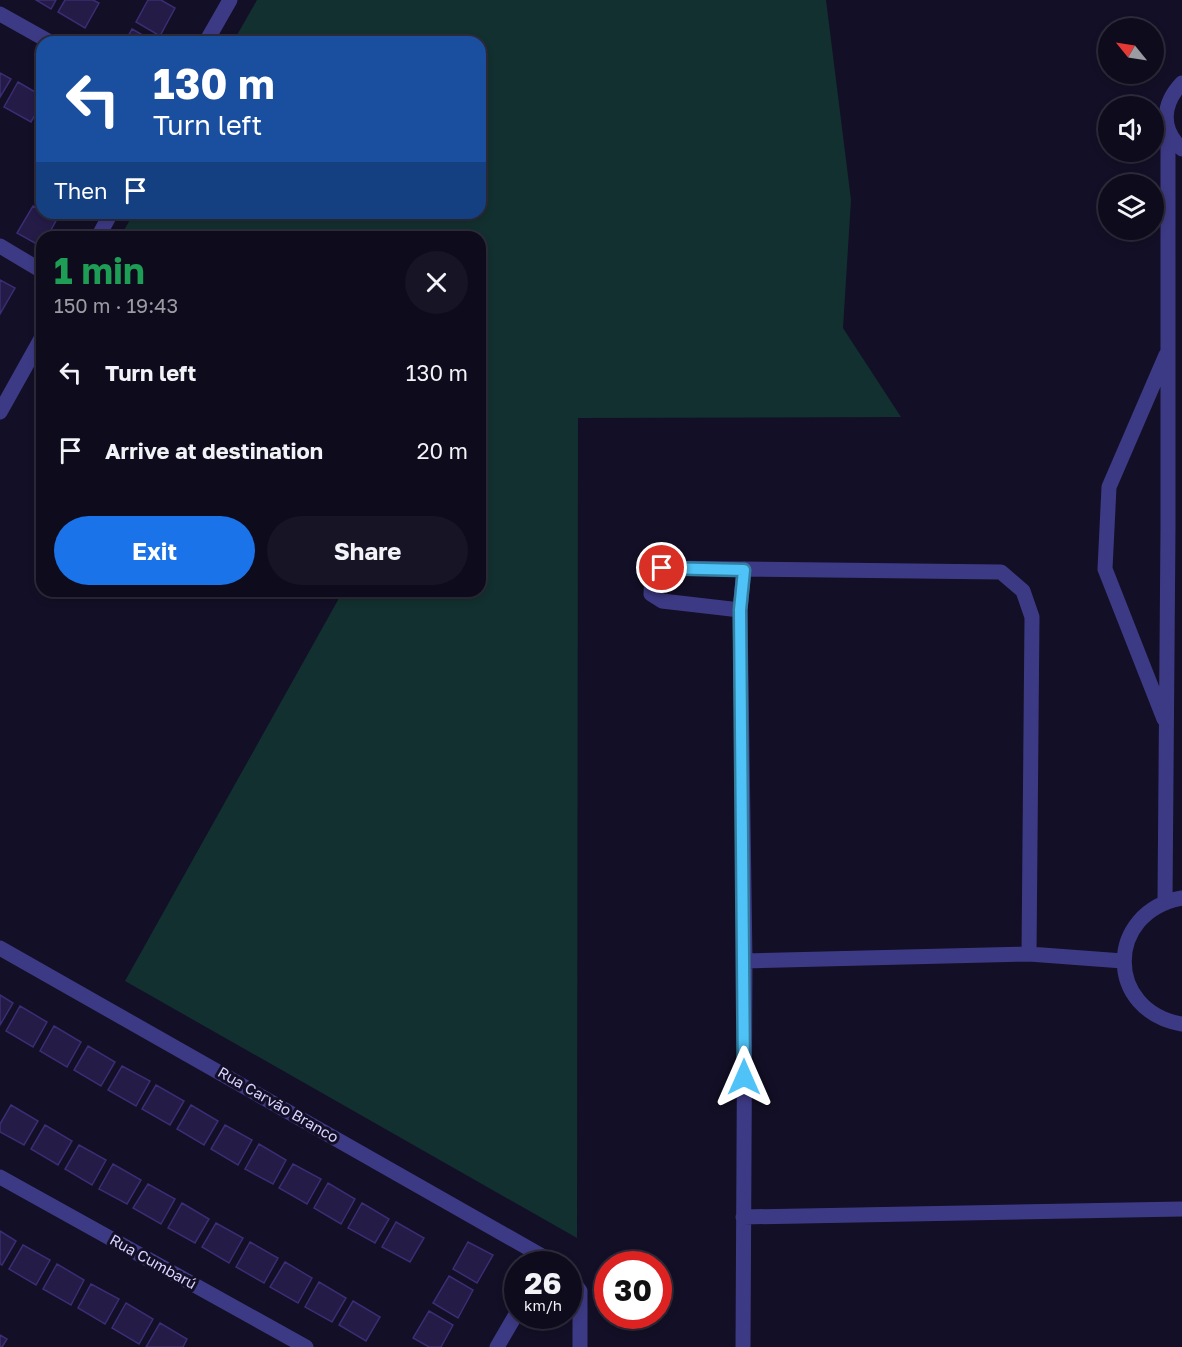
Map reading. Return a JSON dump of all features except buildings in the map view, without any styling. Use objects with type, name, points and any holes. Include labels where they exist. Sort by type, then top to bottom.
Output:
[{"type":"street","points":[[209,36],[230,0]]},
{"type":"street","points":[[0,14],[39,36]]},
{"type":"street","points":[[1165,901],[1166,726],[1175,606],[1175,427],[1168,350],[1166,106],[1172,94],[1182,83]]},
{"type":"street","points":[[1168,131],[1182,150]]},
{"type":"street","points":[[0,246],[36,267]]},
{"type":"street","points":[[0,412],[36,348]]},
{"type":"street","points":[[1166,726],[1105,569],[1109,487],[1168,350]]},
{"type":"street","points":[[740,610],[662,601],[651,594],[652,574],[662,568],[1001,572],[1023,591],[1032,617],[1029,954]]},
{"type":"street","points":[[743,1347],[745,961],[740,610],[744,570]]},
{"type":"street","points":[[1182,898],[1165,901],[1147,911],[1134,927],[1126,945],[1123,961],[1128,984],[1137,1000],[1150,1013],[1167,1022],[1182,1024]]},
{"type":"street","name":"Rua Carvão Branco","points":[[0,948],[530,1251]]},
{"type":"street","points":[[745,961],[1029,954],[1123,961]]},
{"type":"street","name":"Rua Cumbarú","points":[[0,1177],[306,1347]]},
{"type":"street","points":[[743,1217],[1182,1209]]},
{"type":"street","points":[[497,1347],[508,1329]]},
{"type":"street","points":[[580,1329],[580,1347]]},
{"type":"green space","points":[[257,0],[826,0],[851,200],[843,328],[901,417],[578,418],[577,1238],[125,981],[340,597],[486,597],[486,231],[124,231],[130,219],[486,219],[486,36],[236,36]]},
{"type":"route","points":[[662,568],[744,570],[740,610],[745,961],[744,1077]]}]
